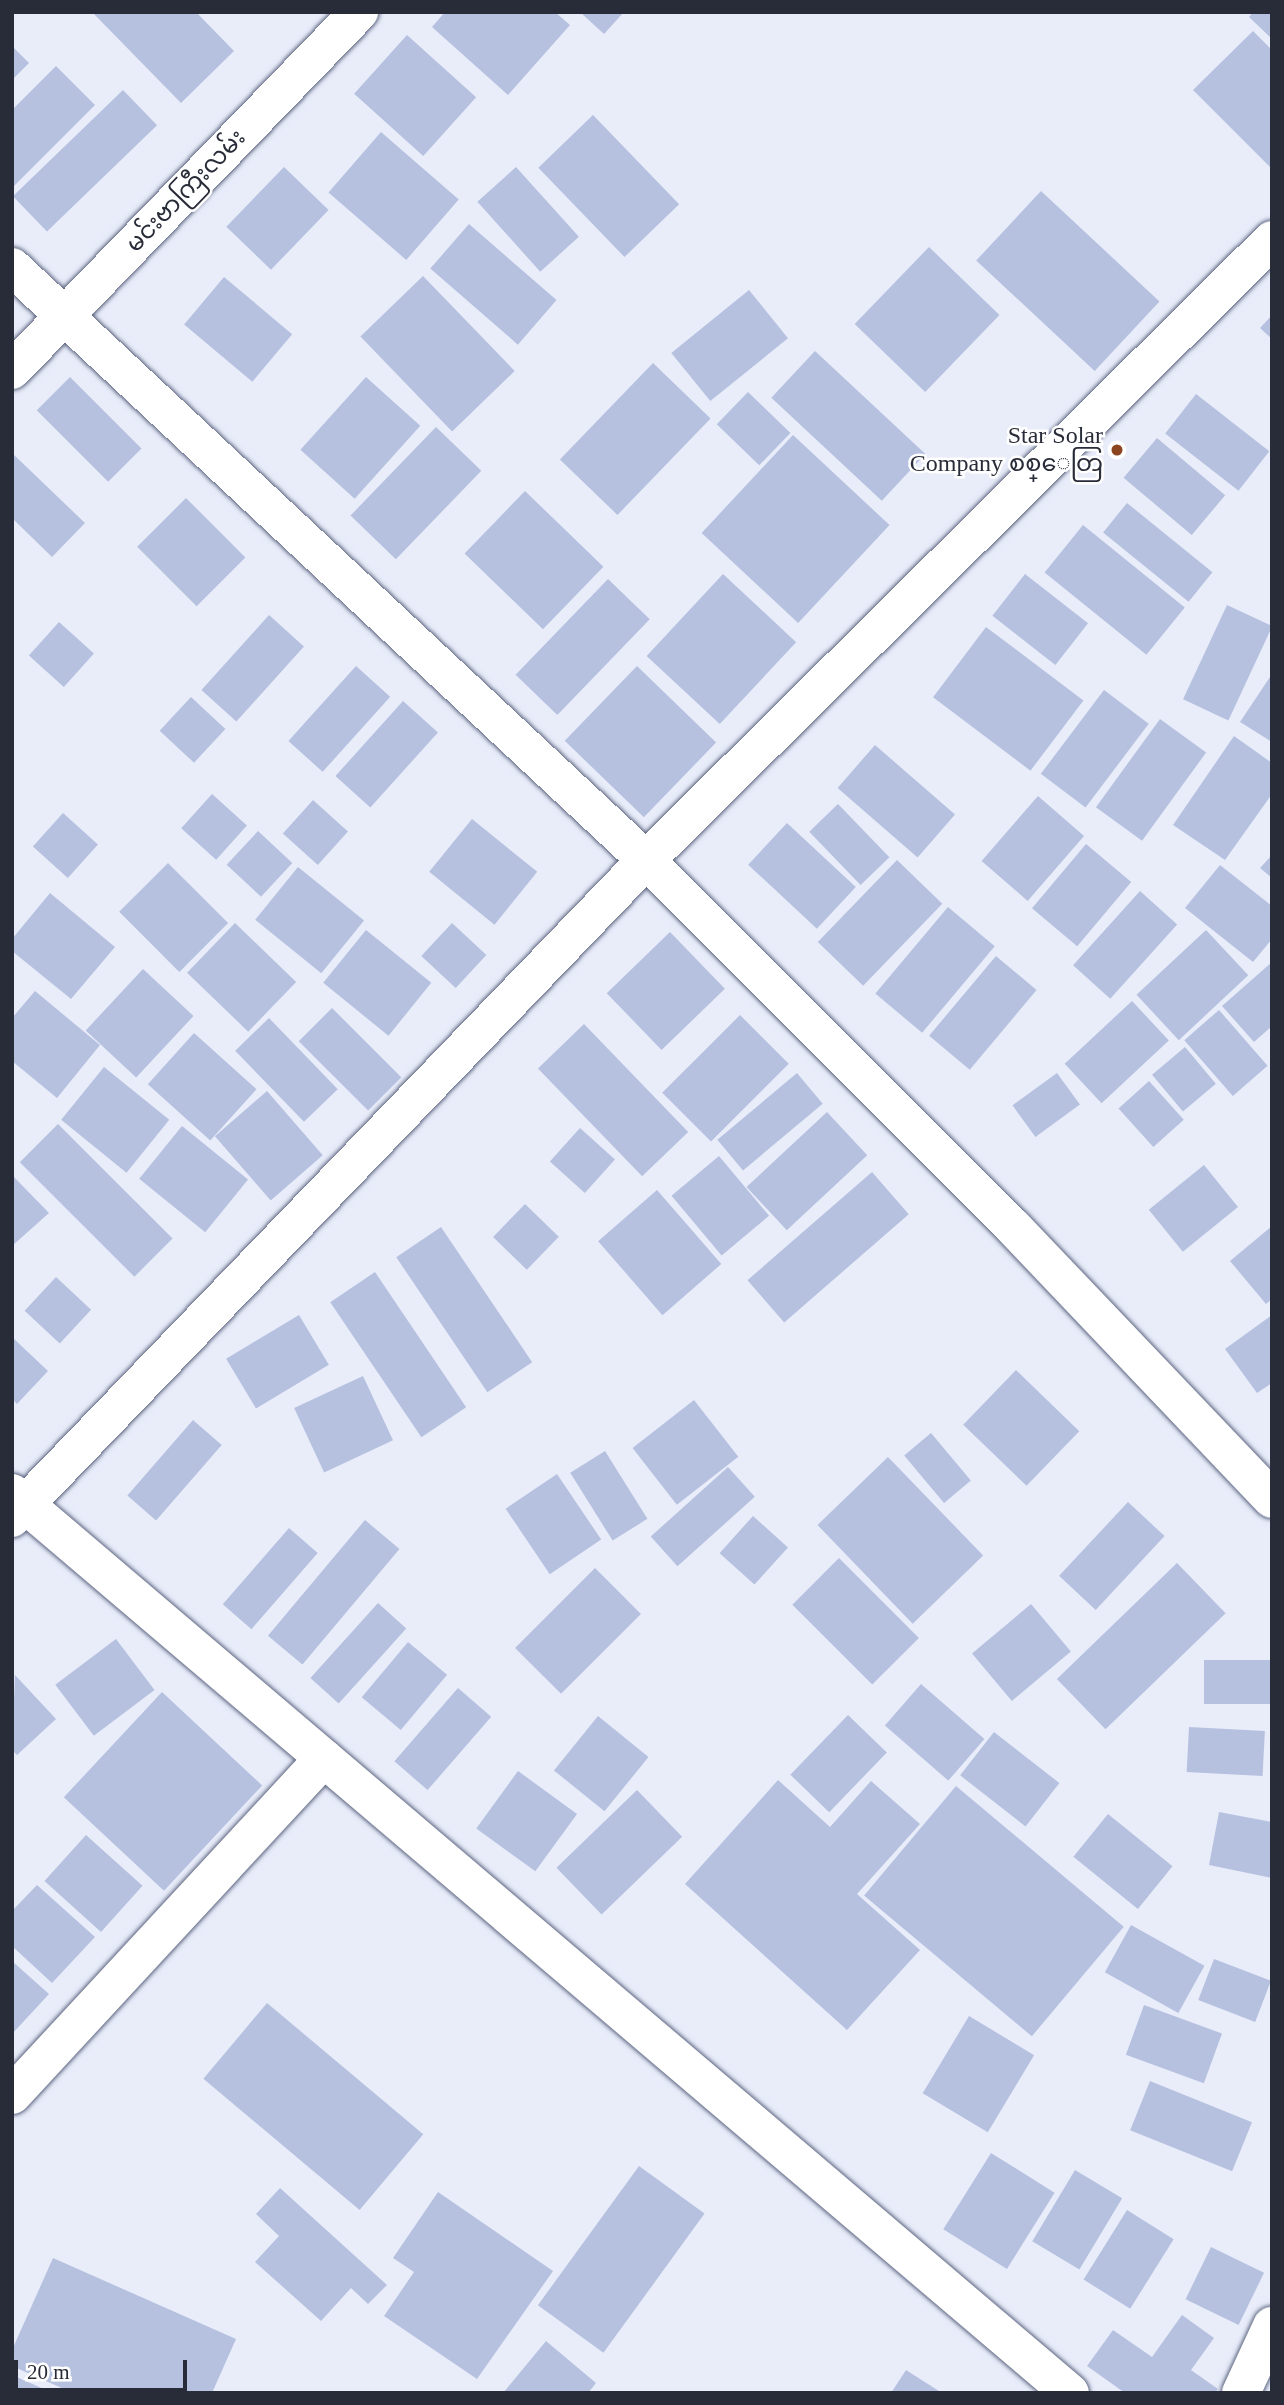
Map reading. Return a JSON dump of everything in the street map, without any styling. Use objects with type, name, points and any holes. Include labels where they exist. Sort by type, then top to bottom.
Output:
[{"type":"street","name":"မင်းဗာကြီးလမ်း","points":[[12,370],[359,12]]},
{"type":"street","points":[[1070,2393],[324,1758],[17,1505],[646,860],[1272,240]]},
{"type":"street","points":[[12,267],[66,314],[646,860],[1014,1228],[1272,1499]]},
{"type":"street","points":[[12,2095],[324,1758]]},
{"type":"street","points":[[1241,2393],[1272,2326]]},
{"type":"building","points":[[92,12],[196,12],[234,51],[181,103]]},
{"type":"building","points":[[445,12],[555,12],[570,25],[508,95],[432,27]]},
{"type":"building","points":[[580,12],[624,12],[604,34]]},
{"type":"building","points":[[1253,12],[1272,12],[1272,39],[1249,17]]},
{"type":"building","points":[[1253,31],[1272,50],[1272,169],[1193,90]]},
{"type":"building","points":[[407,35],[476,97],[423,156],[354,94]]},
{"type":"building","points":[[12,46],[29,63],[12,80]]},
{"type":"building","points":[[56,66],[95,105],[12,188],[12,110]]},
{"type":"building","points":[[123,90],[157,125],[47,232],[13,196]]},
{"type":"building","points":[[593,115],[679,204],[624,257],[538,168]]},
{"type":"building","points":[[381,132],[459,200],[406,260],[329,192]]},
{"type":"building","points":[[284,167],[329,210],[271,270],[226,227]]},
{"type":"building","points":[[516,167],[579,237],[540,272],[477,202]]},
{"type":"building","points":[[1041,191],[1159,301],[1095,371],[976,260]]},
{"type":"building","points":[[469,224],[557,300],[518,345],[430,269]]},
{"type":"building","points":[[929,247],[999,315],[925,392],[855,324]]},
{"type":"building","points":[[423,276],[515,371],[452,431],[360,336]]},
{"type":"building","points":[[224,277],[292,334],[252,382],[184,324]]},
{"type":"building","points":[[749,290],[788,338],[710,401],[671,353]]},
{"type":"building","points":[[1272,315],[1272,339],[1260,328]]},
{"type":"building","points":[[815,351],[925,454],[882,501],[771,398]]},
{"type":"building","points":[[653,363],[711,419],[617,515],[560,459]]},
{"type":"building","points":[[70,377],[141,448],[108,482],[37,410]]},
{"type":"building","points":[[366,377],[420,426],[355,499],[300,450]]},
{"type":"building","points":[[748,392],[790,433],[759,465],[717,424]]},
{"type":"building","points":[[1196,394],[1269,451],[1239,491],[1165,433]]},
{"type":"building","points":[[436,427],[481,471],[396,559],[351,515]]},
{"type":"building","points":[[793,435],[890,525],[798,623],[702,533]]},
{"type":"building","points":[[1157,438],[1225,495],[1192,535],[1124,478]]},
{"type":"building","points":[[12,453],[85,523],[52,557],[12,518]]},
{"type":"building","points":[[525,491],[603,567],[543,629],[465,554]]},
{"type":"building","points":[[186,498],[245,557],[197,606],[137,547]]},
{"type":"building","points":[[1127,503],[1212,572],[1189,602],[1103,533]]},
{"type":"building","points":[[1083,525],[1185,607],[1146,655],[1045,572]]},
{"type":"building","points":[[723,574],[796,642],[720,724],[647,656]]},
{"type":"building","points":[[1025,574],[1088,623],[1055,665],[992,616]]},
{"type":"building","points":[[608,579],[650,619],[557,715],[516,675]]},
{"type":"building","points":[[1227,605],[1272,626],[1228,720],[1183,699]]},
{"type":"building","points":[[269,615],[304,646],[236,722],[201,690]]},
{"type":"building","points":[[59,622],[94,653],[64,687],[29,655]]},
{"type":"building","points":[[986,627],[1083,700],[1030,771],[933,697]]},
{"type":"building","points":[[356,666],[390,697],[323,772],[288,741]]},
{"type":"building","points":[[637,666],[716,742],[644,817],[565,741]]},
{"type":"building","points":[[1272,674],[1272,742],[1240,722]]},
{"type":"building","points":[[1104,690],[1149,724],[1086,808],[1041,774]]},
{"type":"building","points":[[191,697],[225,729],[194,763],[160,731]]},
{"type":"building","points":[[403,701],[438,732],[370,808],[335,776]]},
{"type":"building","points":[[1160,719],[1206,753],[1142,841],[1096,807]]},
{"type":"building","points":[[1234,736],[1272,763],[1272,794],[1225,860],[1173,825]]},
{"type":"building","points":[[875,745],[955,815],[918,858],[838,788]]},
{"type":"building","points":[[212,794],[247,825],[216,860],[181,828]]},
{"type":"building","points":[[1038,796],[1084,836],[1028,901],[982,861]]},
{"type":"building","points":[[313,800],[348,831],[318,865],[283,833]]},
{"type":"building","points":[[838,804],[889,857],[861,885],[809,832]]},
{"type":"building","points":[[63,813],[98,844],[68,878],[33,846]]},
{"type":"building","points":[[472,819],[537,872],[494,925],[429,872]]},
{"type":"building","points":[[787,823],[856,887],[817,929],[748,865]]},
{"type":"building","points":[[258,831],[292,863],[261,897],[227,865]]},
{"type":"building","points":[[1086,844],[1131,882],[1077,946],[1032,908]]},
{"type":"building","points":[[1272,855],[1272,878],[1260,868]]},
{"type":"building","points":[[897,860],[942,904],[863,986],[818,942]]},
{"type":"building","points":[[168,863],[228,923],[179,972],[119,912]]},
{"type":"building","points":[[1220,865],[1272,906],[1272,939],[1253,962],[1185,908]]},
{"type":"building","points":[[298,867],[364,920],[321,973],[255,920]]},
{"type":"building","points":[[1140,891],[1177,924],[1110,999],[1073,965]]},
{"type":"building","points":[[50,893],[115,947],[71,999],[12,951],[12,939]]},
{"type":"building","points":[[948,907],[995,946],[922,1033],[875,994]]},
{"type":"building","points":[[235,923],[296,982],[248,1032],[187,973]]},
{"type":"building","points":[[452,923],[486,955],[456,988],[421,956]]},
{"type":"building","points":[[366,930],[431,983],[388,1036],[323,983]]},
{"type":"building","points":[[1206,930],[1248,975],[1179,1040],[1137,995]]},
{"type":"building","points":[[670,932],[725,989],[662,1050],[607,993]]},
{"type":"building","points":[[996,956],[1037,990],[970,1070],[929,1036]]},
{"type":"building","points":[[1272,962],[1272,1026],[1254,1042],[1222,1006]]},
{"type":"building","points":[[143,969],[193,1016],[136,1077],[86,1030]]},
{"type":"building","points":[[35,991],[100,1045],[57,1098],[12,1061],[12,1018]]},
{"type":"building","points":[[1132,1001],[1169,1040],[1102,1103],[1065,1064]]},
{"type":"building","points":[[332,1008],[401,1077],[368,1111],[299,1041]]},
{"type":"building","points":[[1219,1010],[1268,1066],[1233,1096],[1184,1040]]},
{"type":"building","points":[[740,1015],[789,1064],[711,1142],[662,1093]]},
{"type":"building","points":[[269,1018],[338,1089],[304,1122],[235,1051]]},
{"type":"building","points":[[584,1024],[688,1132],[642,1176],[538,1068]]},
{"type":"building","points":[[194,1033],[256,1089],[210,1140],[148,1084]]},
{"type":"building","points":[[1185,1047],[1216,1084],[1183,1111],[1152,1075]]},
{"type":"building","points":[[104,1067],[169,1120],[126,1173],[61,1120]]},
{"type":"building","points":[[797,1073],[823,1104],[743,1170],[717,1140]]},
{"type":"building","points":[[1057,1073],[1080,1105],[1035,1137],[1013,1105]]},
{"type":"building","points":[[1149,1081],[1184,1120],[1153,1147],[1119,1108]]},
{"type":"building","points":[[267,1091],[323,1155],[271,1200],[215,1136]]},
{"type":"building","points":[[827,1112],[867,1155],[787,1230],[747,1187]]},
{"type":"building","points":[[58,1124],[173,1239],[134,1277],[20,1162]]},
{"type":"building","points":[[182,1126],[248,1179],[205,1232],[139,1179]]},
{"type":"building","points":[[580,1128],[615,1159],[585,1193],[550,1161]]},
{"type":"building","points":[[719,1156],[769,1216],[722,1256],[672,1196]]},
{"type":"building","points":[[1204,1165],[1238,1207],[1183,1252],[1149,1210]]},
{"type":"building","points":[[872,1172],[909,1214],[784,1323],[747,1280]]},
{"type":"building","points":[[12,1175],[49,1213],[12,1246]]},
{"type":"building","points":[[657,1190],[721,1264],[662,1315],[598,1241]]},
{"type":"building","points":[[525,1204],[559,1237],[527,1270],[493,1237]]},
{"type":"building","points":[[1272,1226],[1272,1299],[1266,1304],[1230,1261]]},
{"type":"building","points":[[441,1227],[532,1362],[487,1392],[396,1257]]},
{"type":"building","points":[[375,1272],[466,1407],[421,1437],[330,1302]]},
{"type":"building","points":[[56,1277],[91,1310],[60,1343],[25,1311]]},
{"type":"building","points":[[299,1315],[329,1365],[256,1408],[226,1359]]},
{"type":"building","points":[[1272,1315],[1272,1383],[1257,1393],[1225,1349]]},
{"type":"building","points":[[12,1337],[48,1371],[17,1404],[12,1399]]},
{"type":"building","points":[[1016,1370],[1079,1431],[1027,1486],[963,1425]]},
{"type":"building","points":[[363,1376],[393,1440],[324,1472],[294,1408]]},
{"type":"building","points":[[694,1400],[738,1457],[677,1505],[633,1448]]},
{"type":"building","points":[[193,1420],[222,1445],[156,1520],[127,1495]]},
{"type":"building","points":[[931,1433],[971,1480],[944,1503],[904,1455]]},
{"type":"building","points":[[605,1451],[647,1519],[613,1541],[570,1473]]},
{"type":"building","points":[[888,1457],[983,1556],[913,1624],[818,1525]]},
{"type":"building","points":[[728,1467],[755,1497],[677,1566],[651,1537]]},
{"type":"building","points":[[557,1474],[601,1539],[550,1574],[506,1509]]},
{"type":"building","points":[[1128,1502],[1165,1536],[1096,1610],[1059,1576]]},
{"type":"building","points":[[753,1516],[788,1547],[754,1585],[720,1553]]},
{"type":"building","points":[[365,1520],[399,1549],[302,1665],[268,1636]]},
{"type":"building","points":[[289,1528],[318,1553],[251,1629],[223,1604]]},
{"type":"building","points":[[839,1558],[919,1638],[872,1685],[792,1605]]},
{"type":"building","points":[[1177,1563],[1226,1613],[1105,1729],[1057,1679]]},
{"type":"building","points":[[595,1568],[641,1614],[561,1694],[515,1648]]},
{"type":"building","points":[[378,1603],[406,1628],[339,1703],[310,1678]]},
{"type":"building","points":[[1031,1604],[1071,1651],[1012,1701],[972,1653]]},
{"type":"building","points":[[116,1639],[155,1690],[94,1736],[55,1685]]},
{"type":"building","points":[[408,1642],[447,1675],[401,1730],[362,1697]]},
{"type":"building","points":[[1204,1660],[1272,1660],[1272,1704],[1204,1704]]},
{"type":"building","points":[[15,1675],[56,1719],[17,1755],[12,1750]]},
{"type":"building","points":[[921,1684],[984,1739],[948,1781],[885,1726]]},
{"type":"building","points":[[458,1688],[491,1717],[428,1790],[394,1761]]},
{"type":"building","points":[[162,1692],[262,1785],[164,1891],[64,1797]]},
{"type":"building","points":[[848,1715],[887,1753],[829,1812],[790,1775]]},
{"type":"building","points":[[598,1716],[649,1757],[604,1811],[554,1770]]},
{"type":"building","points":[[1189,1727],[1265,1731],[1263,1776],[1187,1772]]},
{"type":"building","points":[[994,1732],[1059,1783],[1026,1826],[960,1775]]},
{"type":"building","points":[[518,1771],[577,1814],[535,1871],[476,1828]]},
{"type":"building","points":[[778,1780],[830,1827],[871,1781],[920,1824],[857,1894],[920,1950],[847,2030],[685,1884]]},
{"type":"building","points":[[956,1786],[1124,1927],[1032,2036],[864,1896]]},
{"type":"building","points":[[637,1790],[682,1837],[602,1915],[556,1868]]},
{"type":"building","points":[[1219,1812],[1272,1822],[1272,1878],[1209,1865]]},
{"type":"building","points":[[1108,1814],[1173,1866],[1138,1909],[1073,1857]]},
{"type":"building","points":[[86,1835],[142,1886],[101,1932],[45,1881]]},
{"type":"building","points":[[37,1885],[95,1937],[52,1983],[12,1946],[12,1911]]},
{"type":"building","points":[[1131,1925],[1204,1966],[1178,2013],[1105,1972]]},
{"type":"building","points":[[1214,1959],[1271,1981],[1255,2022],[1198,2000]]},
{"type":"building","points":[[12,1961],[49,1994],[12,2034]]},
{"type":"building","points":[[267,2003],[423,2134],[360,2210],[203,2079]]},
{"type":"building","points":[[1144,2005],[1222,2033],[1204,2083],[1126,2055]]},
{"type":"building","points":[[969,2016],[1034,2055],[988,2132],[923,2093]]},
{"type":"building","points":[[1150,2081],[1252,2122],[1232,2171],[1130,2130]]},
{"type":"building","points":[[991,2153],[1055,2193],[1007,2269],[943,2229]]},
{"type":"building","points":[[639,2166],[705,2214],[603,2353],[538,2305]]},
{"type":"building","points":[[1075,2170],[1122,2198],[1079,2269],[1032,2241]]},
{"type":"building","points":[[280,2188],[387,2285],[368,2304],[351,2288],[321,2321],[255,2262],[279,2236],[256,2214]]},
{"type":"building","points":[[438,2192],[553,2271],[477,2379],[384,2316],[414,2272],[393,2258]]},
{"type":"building","points":[[1127,2210],[1174,2239],[1130,2309],[1084,2280]]},
{"type":"building","points":[[1211,2247],[1264,2273],[1239,2325],[1186,2299]]},
{"type":"building","points":[[53,2258],[236,2339],[212,2393],[73,2393],[12,2366],[12,2350]]},
{"type":"building","points":[[1182,2315],[1214,2338],[1191,2370],[1218,2389],[1215,2393],[1125,2393],[1087,2366],[1113,2330],[1152,2357]]},
{"type":"building","points":[[546,2341],[596,2383],[588,2393],[503,2393]]},
{"type":"building","points":[[906,2370],[942,2393],[891,2393]]},
{"type":"building","points":[[12,2375],[53,2393],[12,2393]]},
{"type":"place","name":"Star Solar Company စစ္ေတြ","points":[[1117,450]]}]
